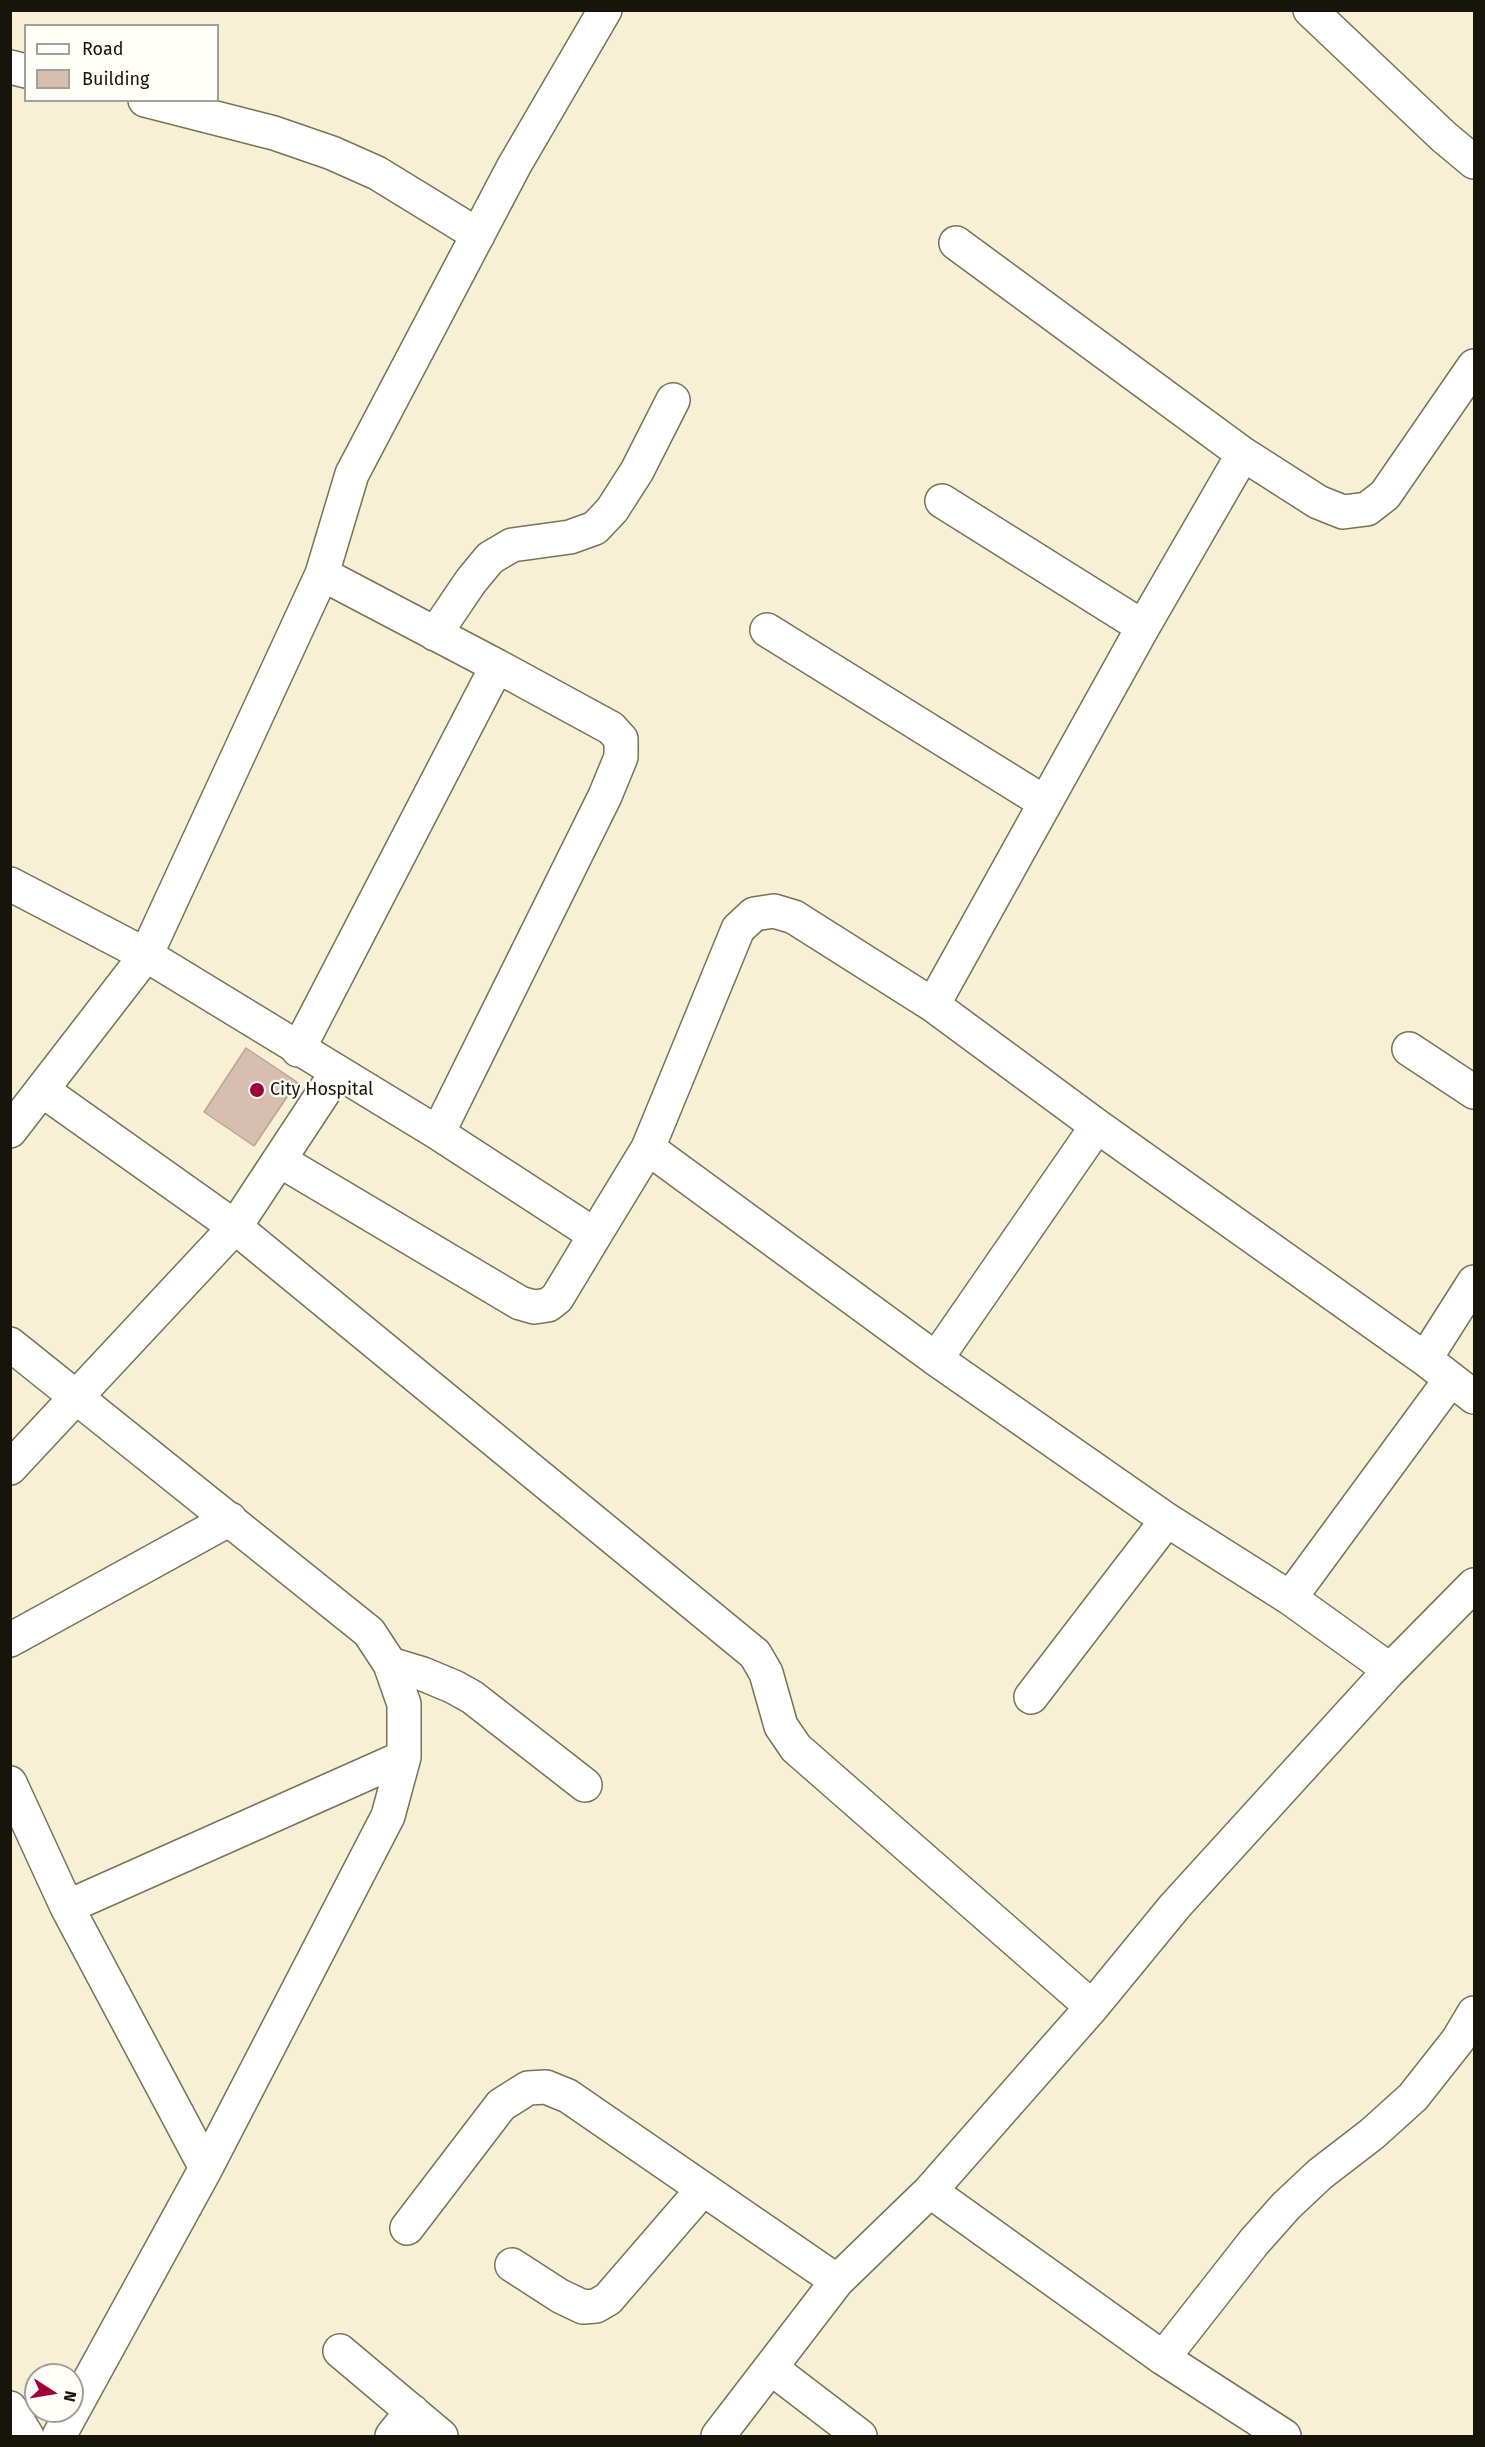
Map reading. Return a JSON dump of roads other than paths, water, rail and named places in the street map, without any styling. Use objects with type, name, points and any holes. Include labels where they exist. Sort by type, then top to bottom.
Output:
[{"type":"street","points":[[1310,10],[1444,137],[1474,162]]},
{"type":"street","points":[[10,1131],[146,955],[322,574],[352,474],[595,15]]},
{"type":"street","points":[[153,102],[274,132],[332,153],[377,173],[478,235]]},
{"type":"street","points":[[956,243],[1243,454],[1318,502],[1343,512],[1367,509],[1385,495],[1474,366]]},
{"type":"street","points":[[435,634],[471,581],[490,558],[512,545],[570,537],[595,528],[612,510],[637,471],[672,400]]},
{"type":"street","points":[[933,1005],[1044,802],[1243,454]]},
{"type":"street","points":[[942,501],[1143,627]]},
{"type":"street","points":[[322,574],[611,728],[621,739],[621,757],[605,796],[438,1133]]},
{"type":"street","points":[[767,630],[1044,802]]},
{"type":"street","points":[[298,1050],[496,666]]},
{"type":"street","points":[[10,884],[146,955],[298,1050],[438,1133],[595,1235]]},
{"type":"street","points":[[279,1160],[520,1303],[534,1307],[548,1305],[557,1298],[648,1148],[738,929],[754,914],[774,911],[794,917],[933,1005],[1096,1126],[1463,1388],[1290,1598]]},
{"type":"street","points":[[1409,1049],[1474,1092]]},
{"type":"street","points":[[10,1468],[235,1227],[337,1072]]},
{"type":"street","points":[[42,1090],[235,1227],[755,1654],[766,1673],[781,1726],[796,1748],[1092,2007]]},
{"type":"street","points":[[936,1359],[1096,1126]]},
{"type":"street","points":[[648,1148],[936,1359],[1167,1520],[1290,1598],[1390,1670]]},
{"type":"street","points":[[1425,1359],[1474,1282]]},
{"type":"street","points":[[10,1344],[369,1632],[390,1665],[404,1704],[404,1757],[388,1816],[206,2168],[59,2436]]},
{"type":"street","points":[[10,1640],[230,1519]]},
{"type":"street","points":[[1031,1697],[1167,1520]]},
{"type":"street","points":[[718,2436],[837,2281],[930,2191],[1092,2007],[1174,1906],[1390,1670],[1474,1585]]},
{"type":"street","points":[[390,1665],[423,1674],[472,1697],[585,1785]]},
{"type":"street","points":[[67,1906],[404,1757]]},
{"type":"street","points":[[10,1783],[67,1906],[206,2168]]},
{"type":"street","points":[[1163,2358],[1254,2242],[1286,2206],[1320,2174],[1372,2134],[1413,2097],[1458,2040],[1474,2013]]},
{"type":"street","points":[[407,2228],[501,2105],[528,2088],[546,2087],[568,2097],[837,2281]]},
{"type":"street","points":[[512,2265],[560,2296],[583,2307],[596,2306],[608,2299],[703,2190]]},
{"type":"street","points":[[930,2191],[1163,2358],[1284,2436]]},
{"type":"street","points":[[340,2351],[441,2436]]},
{"type":"street","points":[[771,2368],[860,2436]]},
{"type":"street","points":[[10,2408],[27,2436]]},
{"type":"street","points":[[392,2436],[412,2411]]},
{"type":"place","name":"City Hospital","points":[[257,1090]]}]
